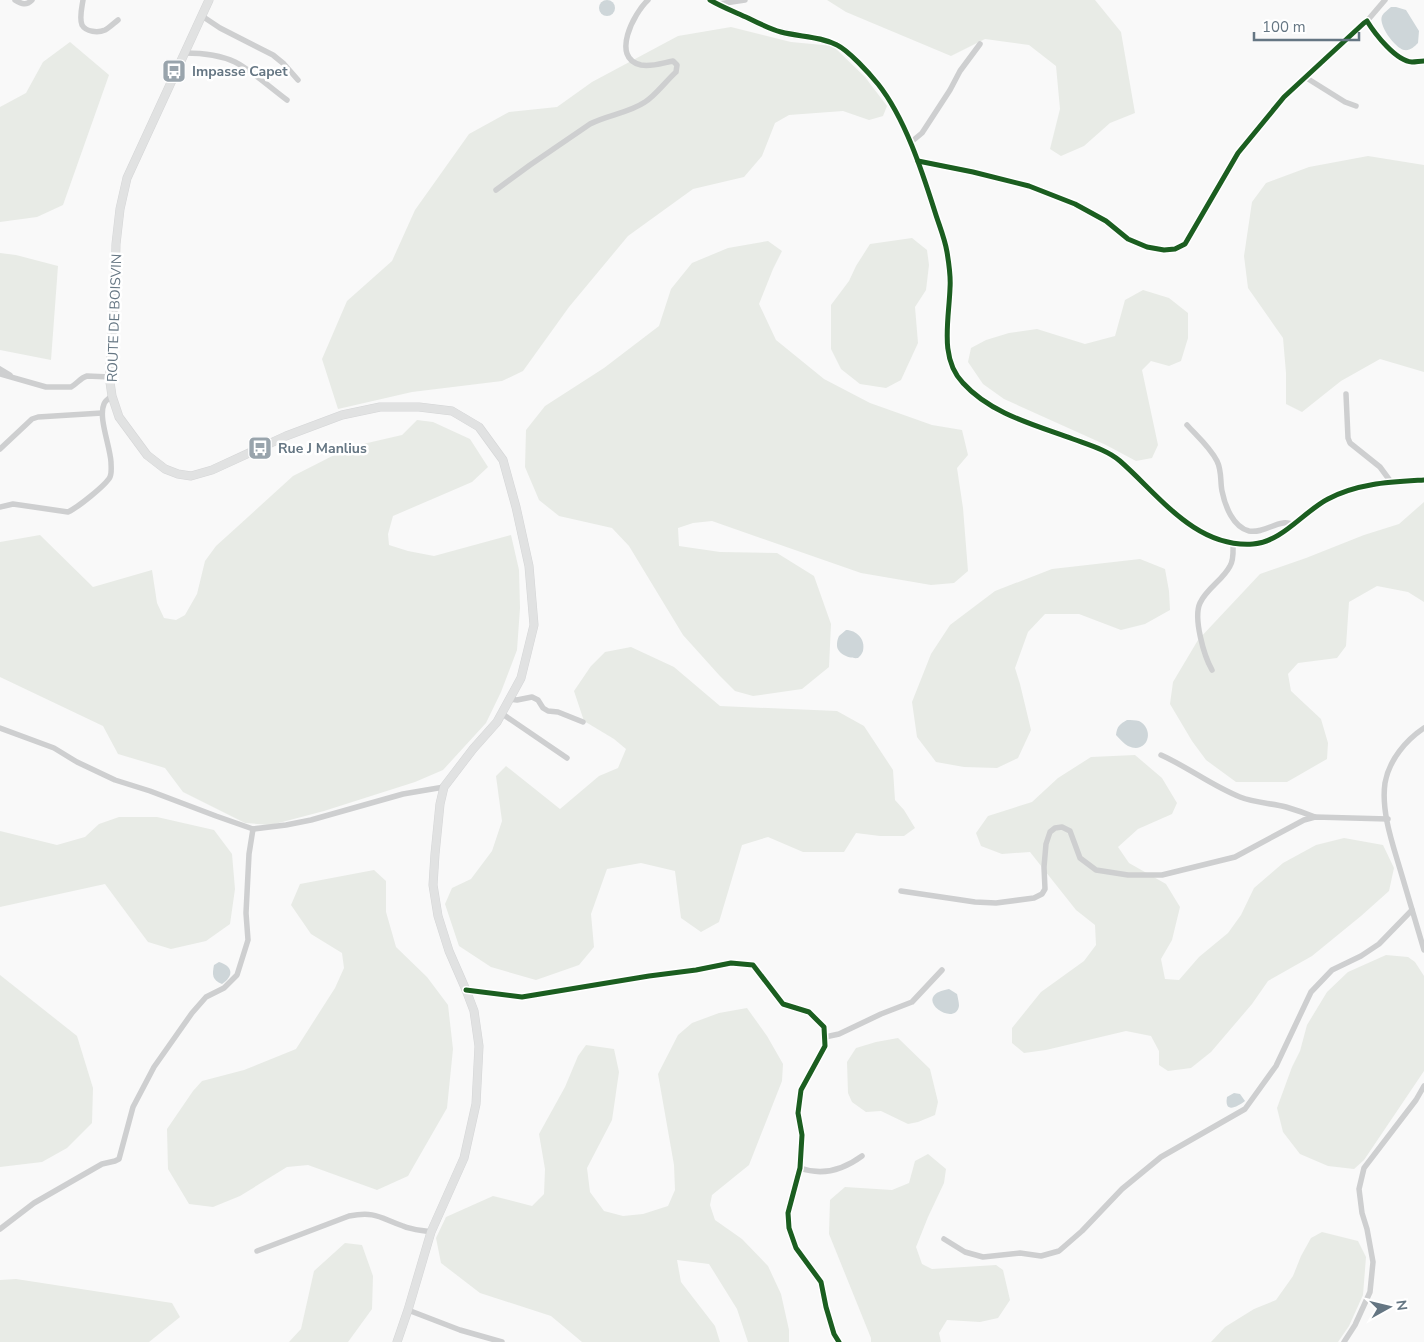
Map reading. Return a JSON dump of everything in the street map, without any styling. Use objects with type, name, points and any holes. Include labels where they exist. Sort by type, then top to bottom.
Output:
[{"type":"main road","name":"ROUTE DE BOISVIN","points":[[209,0],[127,178],[120,209],[116,244],[110,365],[112,396],[118,417],[147,455],[165,469],[191,476],[212,470],[286,436],[342,415],[380,407],[419,407],[452,411],[479,427],[503,460],[529,566],[534,625],[521,678],[496,722],[444,787],[440,804],[433,885],[438,916],[449,951],[474,1011],[480,1046],[476,1104],[464,1158],[431,1232],[408,1310],[396,1342]]},
{"type":"street","points":[[15,0],[28,4],[32,0]]},
{"type":"street","points":[[83,0],[81,20],[82,26],[88,30],[104,30],[118,20]]},
{"type":"street","points":[[496,190],[530,164],[590,124],[646,102],[676,72],[676,65],[673,62],[650,65],[641,64],[628,57],[626,44],[628,35],[640,9],[648,0]]},
{"type":"street","points":[[714,2],[745,0]]},
{"type":"street","points":[[918,161],[1029,186],[1075,204],[1106,221],[1128,239],[1147,247],[1164,250],[1175,249],[1185,244],[1238,154],[1284,97],[1348,37],[1367,22],[1385,0]]},
{"type":"street","points":[[714,2],[780,32],[835,43],[844,49],[876,82],[890,101],[918,161],[947,249],[950,284],[947,340],[953,369],[962,383],[985,403],[1011,416],[1095,447],[1117,459],[1173,512],[1204,533],[1218,540],[1234,543],[1253,544],[1266,542],[1328,499],[1354,488],[1376,483],[1424,480]]},
{"type":"street","points":[[202,16],[220,28],[274,55],[298,80]]},
{"type":"street","points":[[1367,22],[1374,32],[1399,57],[1410,62],[1424,61]]},
{"type":"street","points":[[910,143],[922,133],[960,71],[980,44]]},
{"type":"street","points":[[185,53],[210,55],[235,62],[287,100]]},
{"type":"street","points":[[1305,77],[1356,106]]},
{"type":"street","points":[[0,369],[13,378]]},
{"type":"street","points":[[0,374],[46,387],[68,388],[75,386],[86,376],[110,377]]},
{"type":"street","points":[[1346,394],[1348,438],[1350,443],[1380,467],[1391,482]]},
{"type":"street","points":[[0,507],[13,504],[68,512],[102,486],[110,477],[112,470],[111,454],[102,414],[104,402],[112,396]]},
{"type":"street","points":[[0,449],[32,419],[38,417],[102,414]]},
{"type":"street","points":[[1187,425],[1216,460],[1221,474],[1221,485],[1225,502],[1232,517],[1241,528],[1248,531],[1257,531],[1282,523],[1294,524]]},
{"type":"street","points":[[1212,670],[1207,661],[1200,635],[1199,604],[1230,567],[1234,543]]},
{"type":"street","points":[[509,699],[517,700],[532,697],[538,700],[543,708],[548,711],[558,712],[582,722]]},
{"type":"street","points":[[501,714],[567,758]]},
{"type":"street","points":[[0,728],[54,748],[77,762],[115,780],[253,828],[286,825],[311,820],[403,794],[444,787]]},
{"type":"street","points":[[1424,728],[1402,746],[1392,763],[1385,782],[1385,806],[1392,841],[1424,950]]},
{"type":"street","points":[[1161,755],[1242,798],[1286,807],[1315,817]]},
{"type":"street","points":[[901,891],[974,902],[996,903],[1034,898],[1042,894],[1045,889],[1046,844],[1050,832],[1055,828],[1062,827],[1070,831],[1080,858],[1096,870],[1128,875],[1162,875],[1236,857],[1304,820],[1315,817],[1388,819]]},
{"type":"street","points":[[0,1228],[34,1203],[102,1164],[119,1158],[133,1107],[154,1067],[192,1013],[206,997],[224,988],[237,975],[248,940],[246,913],[249,854],[253,828]]},
{"type":"street","points":[[944,1239],[965,1252],[983,1257],[1020,1253],[1042,1256],[1059,1251],[1082,1231],[1122,1189],[1161,1157],[1245,1109],[1276,1066],[1312,992],[1332,970],[1361,956],[1378,944],[1412,910]]},
{"type":"street","points":[[466,990],[522,998],[732,963],[753,965],[783,1004],[809,1012],[824,1027],[825,1046],[801,1090],[798,1113],[802,1135],[800,1168],[788,1213],[789,1228],[796,1248],[821,1282],[826,1307],[838,1342]]},
{"type":"street","points":[[825,1037],[839,1034],[912,1002],[942,970]]},
{"type":"street","points":[[1344,1342],[1355,1325],[1370,1292],[1373,1262],[1362,1213],[1359,1189],[1364,1168],[1416,1100],[1424,1086]]},
{"type":"street","points":[[800,1168],[809,1172],[833,1170],[851,1164],[862,1156]]},
{"type":"street","points":[[257,1250],[357,1214],[377,1215],[403,1226],[431,1232]]},
{"type":"street","points":[[408,1310],[460,1330],[502,1342]]},
{"type":"shaded area","points":[[607,0],[615,8],[607,16],[599,8]]},
{"type":"shaded area","points":[[827,0],[1095,0],[1121,32],[1135,113],[1110,123],[1084,146],[1061,156],[1050,149],[1060,109],[1056,66],[1029,45],[985,39],[951,56],[846,12]]},
{"type":"shaded area","points":[[1391,7],[1406,10],[1419,31],[1418,43],[1410,49],[1404,50],[1396,45],[1382,25],[1382,16]]},
{"type":"shaded area","points":[[731,27],[791,42],[833,46],[865,77],[887,106],[883,116],[869,120],[843,111],[789,115],[775,123],[762,156],[744,177],[693,189],[628,236],[569,307],[523,371],[502,381],[412,392],[338,409],[322,359],[347,301],[392,261],[415,210],[469,134],[509,112],[557,107],[592,82],[678,36]]},
{"type":"shaded area","points":[[70,42],[109,75],[63,205],[37,217],[0,222],[0,107],[26,93],[43,62]]},
{"type":"shaded area","points":[[1368,156],[1424,165],[1424,372],[1380,359],[1341,381],[1302,412],[1286,404],[1283,338],[1248,288],[1244,256],[1252,202],[1266,183],[1309,167]]},
{"type":"shaded area","points":[[912,238],[927,250],[929,265],[926,290],[915,307],[918,343],[901,380],[886,388],[860,384],[841,369],[831,349],[831,305],[849,281],[870,244]]},
{"type":"shaded area","points":[[768,241],[782,251],[759,304],[776,340],[824,379],[870,403],[932,425],[962,430],[968,455],[957,468],[963,508],[968,571],[954,583],[931,585],[861,573],[712,521],[693,523],[678,528],[679,546],[720,552],[777,553],[814,576],[831,624],[829,667],[802,689],[753,696],[735,691],[683,635],[629,546],[612,528],[559,516],[539,500],[525,467],[526,430],[545,406],[604,368],[659,326],[671,289],[692,263],[728,248]]},
{"type":"shaded area","points":[[0,253],[16,255],[58,266],[51,360],[0,350]]},
{"type":"shaded area","points":[[1143,290],[1169,298],[1188,313],[1188,338],[1181,361],[1169,366],[1151,361],[1142,370],[1158,445],[1152,458],[1136,461],[1106,445],[1004,399],[983,384],[968,362],[971,348],[986,340],[1009,333],[1037,329],[1085,344],[1115,336],[1125,300]]},
{"type":"shaded area","points":[[417,420],[433,422],[470,439],[488,467],[472,482],[393,516],[388,534],[389,545],[434,556],[511,535],[519,570],[520,608],[517,650],[501,692],[486,723],[443,770],[415,782],[324,811],[271,825],[245,823],[183,792],[165,768],[118,754],[103,726],[0,677],[0,542],[40,535],[93,587],[152,570],[157,603],[164,618],[176,620],[185,615],[197,594],[205,561],[216,546],[293,476],[350,447],[402,435]]},
{"type":"shaded area","points":[[1424,502],[1424,602],[1408,592],[1377,586],[1349,602],[1346,646],[1337,658],[1298,663],[1288,674],[1291,691],[1321,719],[1328,743],[1327,759],[1287,782],[1236,782],[1206,760],[1192,741],[1170,704],[1173,682],[1198,640],[1260,574],[1399,524]]},
{"type":"shaded area","points":[[1140,559],[1165,569],[1170,610],[1145,624],[1121,630],[1079,614],[1045,614],[1028,632],[1015,668],[1031,730],[1018,758],[997,768],[964,767],[936,762],[917,737],[912,702],[931,654],[950,625],[995,591],[1052,569]]},
{"type":"shaded area","points":[[846,630],[857,633],[862,639],[864,647],[862,654],[858,658],[844,655],[837,648],[839,636]]},
{"type":"shaded area","points":[[631,647],[674,667],[720,706],[837,711],[864,726],[893,770],[895,800],[904,810],[915,828],[904,836],[856,833],[844,852],[803,852],[768,837],[742,845],[719,922],[701,932],[681,918],[675,871],[641,863],[607,869],[591,914],[594,947],[579,965],[536,980],[491,967],[459,946],[445,904],[452,888],[471,879],[492,851],[502,821],[496,776],[506,766],[560,809],[599,776],[618,768],[626,749],[614,739],[584,721],[574,691],[591,666],[605,652]]},
{"type":"shaded area","points":[[1127,720],[1139,721],[1147,730],[1147,740],[1140,747],[1128,746],[1116,735],[1119,726]]},
{"type":"shaded area","points":[[1135,755],[1162,778],[1177,803],[1172,814],[1138,829],[1118,847],[1129,863],[1166,884],[1180,907],[1172,940],[1161,959],[1165,979],[1179,980],[1199,957],[1228,933],[1241,915],[1254,888],[1283,863],[1316,845],[1344,838],[1383,845],[1394,868],[1389,891],[1312,956],[1268,981],[1252,1004],[1211,1052],[1191,1068],[1168,1071],[1159,1065],[1159,1051],[1151,1036],[1126,1031],[1046,1050],[1024,1053],[1012,1043],[1012,1028],[1041,992],[1084,961],[1096,945],[1095,925],[1076,910],[1030,852],[1002,854],[981,846],[976,833],[988,816],[1032,802],[1058,778],[1091,757]]},
{"type":"shaded area","points":[[119,817],[157,817],[214,830],[232,854],[235,889],[230,924],[206,941],[171,949],[148,942],[105,884],[0,907],[0,831],[57,845],[85,837],[99,824]]},
{"type":"shaded area","points":[[374,870],[386,881],[386,912],[396,947],[427,977],[448,1005],[453,1049],[447,1108],[408,1176],[377,1190],[308,1165],[287,1167],[240,1196],[213,1207],[189,1204],[168,1169],[167,1129],[202,1081],[244,1070],[296,1049],[335,988],[344,968],[342,953],[311,934],[291,905],[300,884]]},
{"type":"shaded area","points":[[1386,955],[1408,957],[1415,962],[1424,976],[1424,1071],[1364,1160],[1354,1169],[1328,1166],[1300,1154],[1283,1132],[1277,1108],[1300,1051],[1307,1025],[1327,992],[1348,972]]},
{"type":"shaded area","points":[[219,962],[227,966],[230,971],[229,977],[222,984],[216,981],[213,974],[214,965]]},
{"type":"shaded area","points":[[0,975],[77,1036],[93,1088],[92,1123],[67,1148],[42,1162],[0,1167]]},
{"type":"shaded area","points":[[949,989],[957,994],[959,1005],[956,1012],[950,1014],[943,1013],[933,1004],[933,998],[937,993]]},
{"type":"shaded area","points":[[747,1008],[767,1036],[783,1064],[782,1081],[749,1165],[712,1195],[710,1205],[715,1220],[742,1239],[768,1266],[781,1294],[789,1330],[789,1342],[748,1342],[737,1309],[709,1264],[677,1260],[681,1282],[715,1326],[720,1342],[582,1342],[551,1316],[480,1293],[441,1263],[436,1238],[446,1217],[493,1196],[532,1206],[544,1194],[545,1169],[539,1134],[565,1087],[578,1056],[586,1045],[614,1049],[619,1072],[612,1120],[587,1168],[590,1192],[604,1211],[623,1216],[643,1214],[668,1206],[675,1190],[674,1165],[658,1074],[678,1035],[692,1023],[719,1013]]},
{"type":"shaded area","points":[[898,1038],[930,1069],[938,1102],[935,1115],[908,1124],[881,1111],[866,1112],[852,1102],[848,1093],[847,1062],[856,1048]]},
{"type":"shaded area","points":[[1234,1093],[1240,1094],[1245,1101],[1232,1108],[1227,1106],[1227,1097]]},
{"type":"shaded area","points":[[928,1154],[946,1169],[944,1183],[916,1247],[922,1264],[932,1269],[996,1265],[1003,1270],[1010,1300],[998,1318],[980,1322],[947,1320],[939,1333],[941,1342],[871,1342],[829,1234],[830,1200],[845,1187],[892,1190],[909,1183],[915,1161]]},
{"type":"shaded area","points":[[1322,1232],[1358,1241],[1366,1257],[1363,1295],[1349,1326],[1338,1342],[1211,1342],[1225,1327],[1254,1309],[1276,1300],[1293,1276],[1311,1238]]},
{"type":"shaded area","points":[[345,1243],[362,1245],[373,1276],[372,1309],[348,1342],[289,1342],[301,1329],[314,1271]]},
{"type":"shaded area","points":[[16,1279],[172,1303],[180,1317],[149,1342],[0,1342],[0,1280]]},
{"type":"cycle path","points":[[710,0],[781,32],[824,40],[837,45],[864,68],[888,98],[912,145],[946,247],[950,279],[947,338],[951,362],[963,383],[987,403],[1014,417],[1109,454],[1120,461],[1179,517],[1213,538],[1232,543],[1253,544],[1264,542],[1292,526],[1328,499],[1363,486],[1424,480]]},
{"type":"cycle path","points":[[918,161],[1029,186],[1075,204],[1106,221],[1128,239],[1147,247],[1164,250],[1175,249],[1185,244],[1238,153],[1284,97],[1364,23],[1367,21],[1375,33],[1399,57],[1412,62],[1424,61]]},
{"type":"cycle path","points":[[466,990],[522,997],[731,963],[753,965],[783,1004],[809,1012],[824,1027],[825,1046],[801,1090],[798,1113],[802,1135],[800,1168],[788,1213],[789,1228],[796,1248],[821,1282],[834,1334],[839,1342]]},
{"type":"place","name":"Impasse Capet","points":[[174,71]]},
{"type":"place","name":"Rue J Manlius","points":[[260,448]]}]
